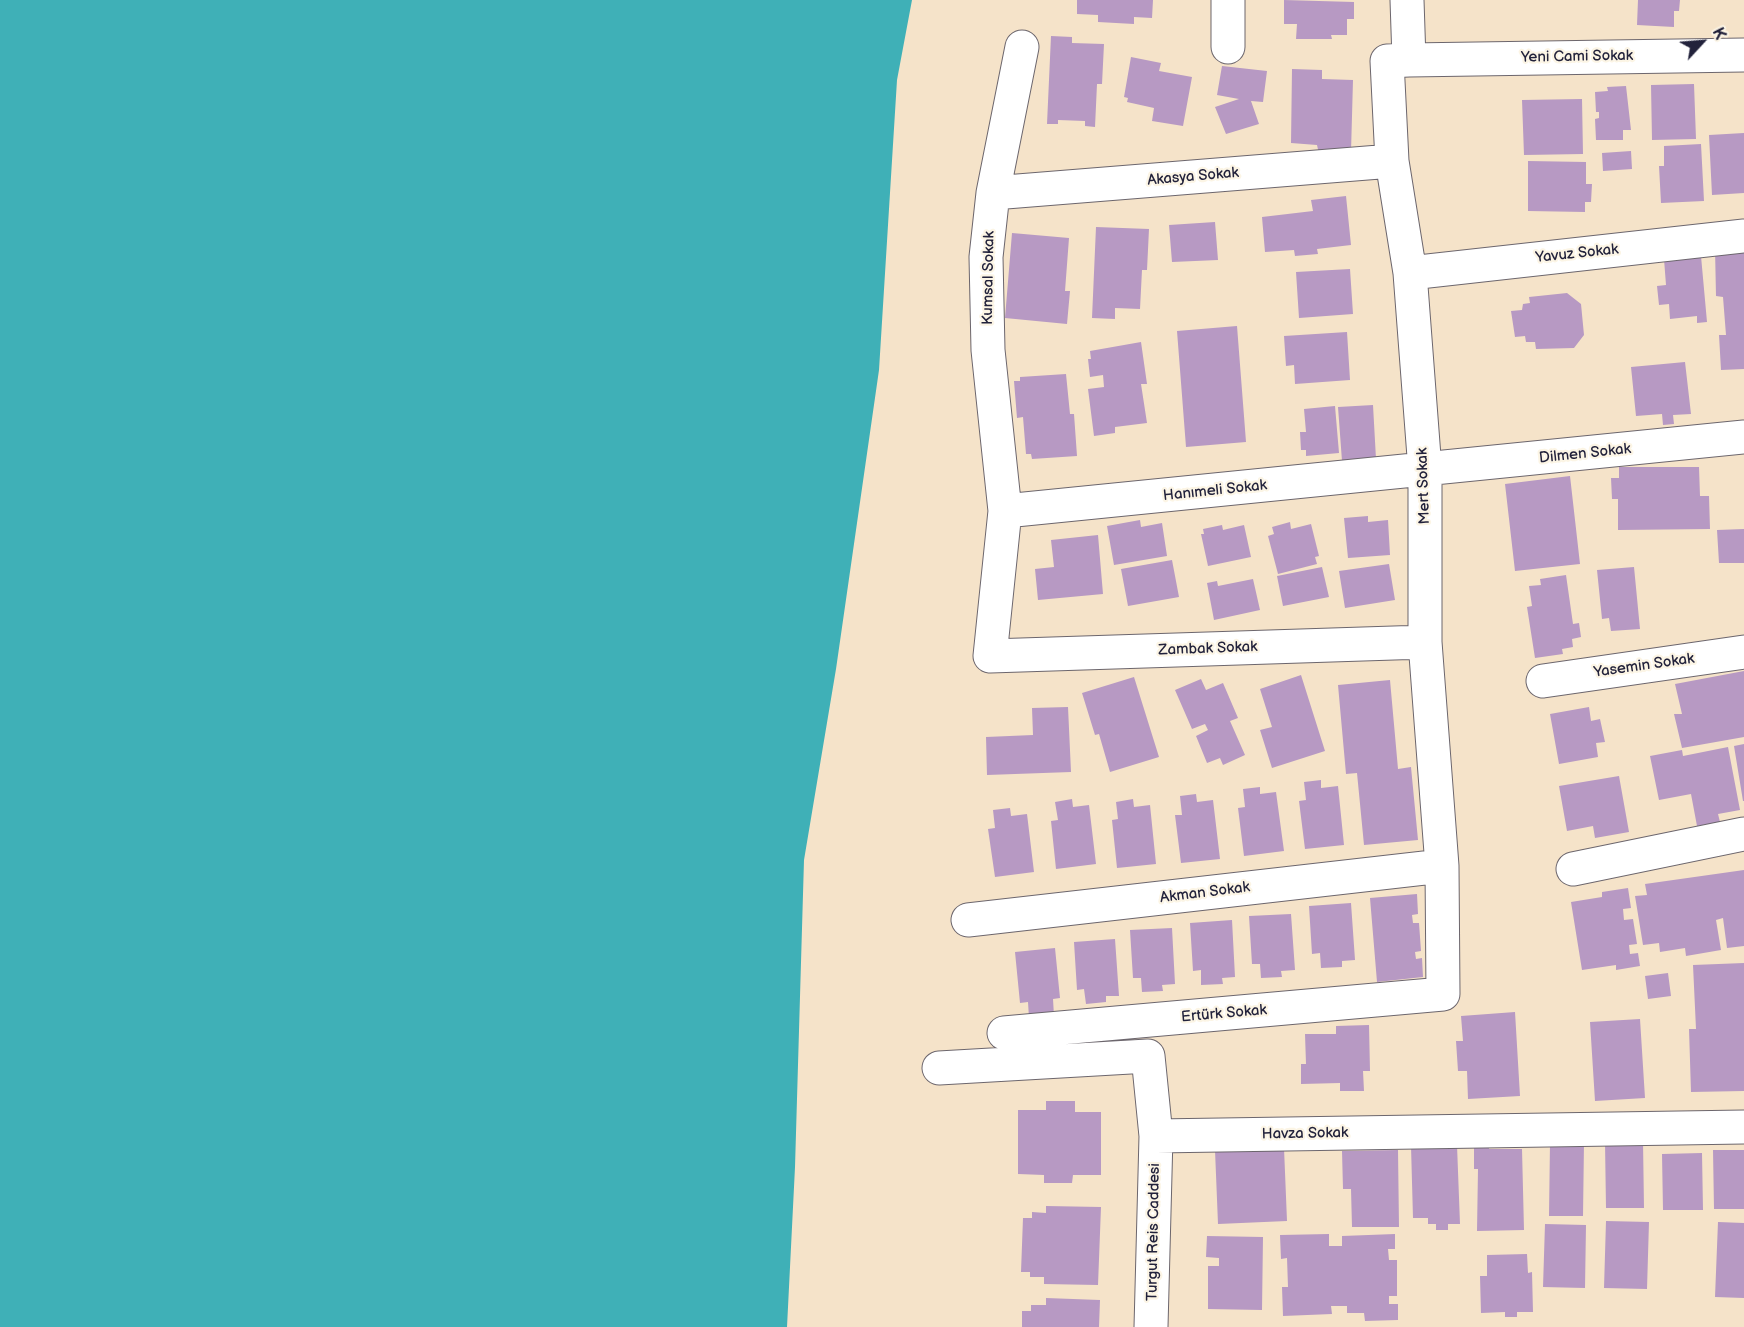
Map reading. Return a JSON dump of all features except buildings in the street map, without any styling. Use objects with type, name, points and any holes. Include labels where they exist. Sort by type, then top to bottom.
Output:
[{"type":"street","points":[[1228,0],[1228,47]]},
{"type":"street","points":[[1407,0],[1409,60]]},
{"type":"street","name":"Kumsal Sokak","points":[[990,656],[1005,511],[988,350],[986,257],[993,193],[1022,47]]},
{"type":"street","name":"Yeni Cami Sokak","points":[[1409,60],[1744,55]]},
{"type":"street","name":"Mert Sokak","points":[[1409,60],[1387,61],[1392,160],[1410,273],[1425,470],[1425,642],[1442,866],[1443,994]]},
{"type":"street","name":"Akasya Sokak","points":[[993,193],[1392,160]]},
{"type":"street","name":"Yavuz Sokak","points":[[1410,273],[1744,236]]},
{"type":"street","name":"Dilmen Sokak","points":[[1425,470],[1744,437]]},
{"type":"street","name":"Hanımeli Sokak","points":[[1005,511],[1425,470]]},
{"type":"street","name":"Zambak Sokak","points":[[990,656],[1425,642]]},
{"type":"street","name":"Yasemin Sokak","points":[[1544,681],[1744,652]]},
{"type":"street","points":[[1573,869],[1744,834]]},
{"type":"street","name":"Akman Sokak","points":[[968,920],[1442,866]]},
{"type":"street","name":"Ertürk Sokak","points":[[1004,1033],[1443,994]]},
{"type":"street","points":[[939,1068],[1148,1056],[1156,1136]]},
{"type":"street","name":"Havza Sokak","points":[[1156,1136],[1744,1127]]},
{"type":"street","name":"Turgut Reis Caddesi","points":[[1151,1327],[1156,1136]]},
{"type":"water","points":[[0,0],[912,0],[897,80],[879,370],[836,669],[804,860],[795,1167],[787,1327],[0,1327]]}]
